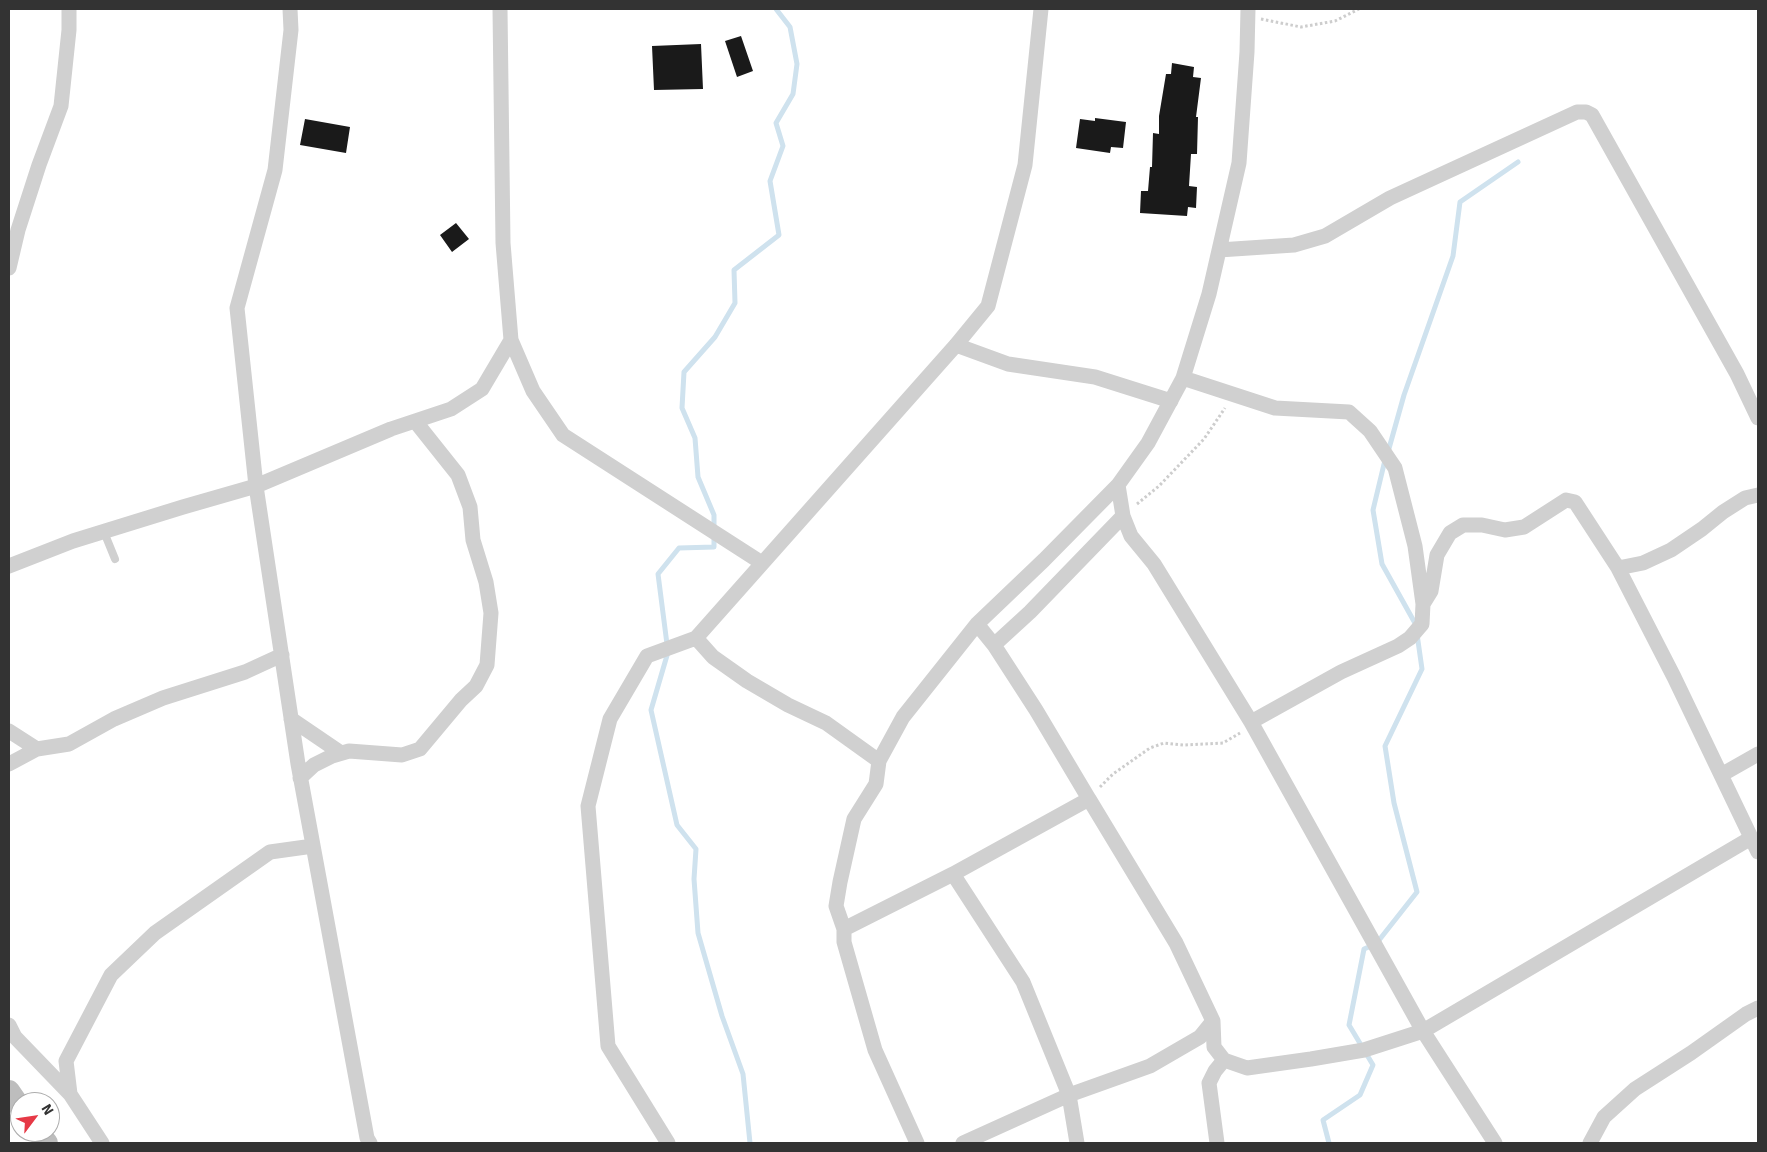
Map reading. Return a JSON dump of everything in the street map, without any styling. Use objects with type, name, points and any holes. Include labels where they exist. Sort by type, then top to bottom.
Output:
[{"type":"street","points":[[9,268],[18,230],[61,106],[69,30],[69,9]]},
{"type":"street","points":[[290,9],[291,30],[275,170],[237,308],[256,486],[300,778],[367,1138],[370,1143]]},
{"type":"street","points":[[500,9],[503,243],[511,340],[533,391],[563,435],[762,563]]},
{"type":"street","points":[[668,1143],[608,1046],[588,806],[610,719],[647,656],[696,638],[956,345],[988,306],[1025,165],[1041,9]]},
{"type":"street","points":[[917,1143],[875,1050],[844,942],[844,929],[836,906],[854,819],[876,784],[879,760],[903,718],[977,624],[1044,560],[1118,484],[1148,443],[1183,378],[1209,294],[1239,163],[1248,52],[1248,13]]},
{"type":"street","points":[[1218,250],[1294,245],[1325,236],[1390,198],[1577,112],[1586,112],[1592,115],[1737,374],[1758,418]]},
{"type":"street","points":[[9,566],[73,541],[256,486],[391,429],[451,409],[482,389],[511,340]]},
{"type":"street","points":[[956,345],[1008,364],[1094,377],[1171,401]]},
{"type":"street","points":[[1183,378],[1275,408],[1348,412],[1370,431],[1395,468],[1415,546],[1423,604],[1422,624],[1410,638],[1341,672],[1251,722]]},
{"type":"street","points":[[300,778],[314,766],[340,753],[349,751],[402,754],[420,749],[476,686],[487,665],[491,613],[486,582],[473,540],[470,506],[458,475],[415,421]]},
{"type":"street","points":[[1118,484],[1123,516],[1131,536],[1154,564],[1251,722],[1423,1031],[1495,1143]]},
{"type":"street","points":[[1618,568],[1643,563],[1671,550],[1745,498],[1758,495]]},
{"type":"street","points":[[1423,604],[1431,591],[1437,555],[1450,533],[1463,525],[1482,525],[1505,530],[1524,527],[1566,500],[1575,502],[1618,568],[1674,677],[1758,852]]},
{"type":"street","points":[[994,645],[1030,612],[1123,516]]},
{"type":"street","points":[[977,624],[994,645],[1036,710],[1176,943],[1213,1021],[1214,1047],[1224,1060],[1246,1068],[1364,1050],[1423,1031],[1751,838]]},
{"type":"street","points":[[696,638],[713,657],[747,681],[788,705],[826,723],[879,760]]},
{"type":"street","points":[[10,763],[37,749],[69,744],[114,719],[163,698],[245,672],[282,655]]},
{"type":"street","points":[[291,719],[340,753]]},
{"type":"street","points":[[9,731],[37,749]]},
{"type":"street","points":[[9,735],[13,747],[10,763]]},
{"type":"street","points":[[1721,775],[1758,754]]},
{"type":"street","points":[[844,929],[953,874],[1089,799]]},
{"type":"street","points":[[70,1094],[66,1061],[111,975],[155,933],[270,852],[313,846]]},
{"type":"street","points":[[953,874],[1023,982],[1069,1095],[1076,1143]]},
{"type":"street","points":[[1590,1143],[1604,1117],[1635,1089],[1691,1053],[1746,1014],[1758,1008]]},
{"type":"street","points":[[965,1143],[1069,1095],[1150,1066],[1200,1037],[1213,1021]]},
{"type":"street","points":[[9,1025],[15,1037],[70,1094],[102,1143]]},
{"type":"street","points":[[1217,1143],[1210,1083],[1215,1071],[1224,1060]]},
{"type":"street","points":[[42,1065],[66,1061]]},
{"type":"lane","points":[[104,532],[115,559]]},
{"type":"path","points":[[1248,13],[1301,27],[1335,21],[1359,9]]},
{"type":"path","points":[[1123,516],[1158,486],[1204,439],[1234,394]]},
{"type":"path","points":[[1089,799],[1113,774],[1150,748],[1164,743],[1183,745],[1223,743],[1239,734],[1251,722]]},
{"type":"building","points":[[741,36],[753,71],[737,77],[725,41]]},
{"type":"building","points":[[701,44],[703,89],[654,90],[652,46]]},
{"type":"building","points":[[1172,63],[1194,67],[1193,77],[1201,78],[1196,117],[1198,117],[1197,154],[1191,154],[1189,186],[1197,187],[1196,208],[1188,207],[1187,216],[1140,213],[1141,191],[1148,191],[1150,167],[1152,167],[1153,133],[1159,134],[1159,116],[1166,74],[1171,74]]},
{"type":"building","points":[[1095,118],[1126,122],[1123,148],[1111,147],[1110,153],[1076,148],[1080,119],[1095,121]]},
{"type":"building","points":[[305,119],[350,127],[346,153],[300,145]]},
{"type":"building","points":[[456,223],[469,239],[452,252],[440,235]]},
{"type":"waterway","points":[[750,1143],[743,1074],[722,1016],[698,933],[694,879],[696,849],[677,825],[651,710],[668,652],[658,574],[679,548],[714,547],[714,515],[698,477],[695,438],[682,408],[684,372],[715,337],[735,303],[734,270],[779,235],[770,181],[783,146],[776,123],[793,94],[797,64],[790,27],[776,9]]},
{"type":"waterway","points":[[1388,452],[1404,395],[1453,256],[1460,202],[1518,162]]},
{"type":"waterway","points":[[1385,460],[1373,510],[1382,564],[1416,625]]},
{"type":"waterway","points":[[1329,1143],[1323,1120],[1360,1095],[1373,1065],[1349,1025],[1364,949],[1376,944],[1417,892],[1394,803],[1385,746],[1422,669],[1417,634]]}]
